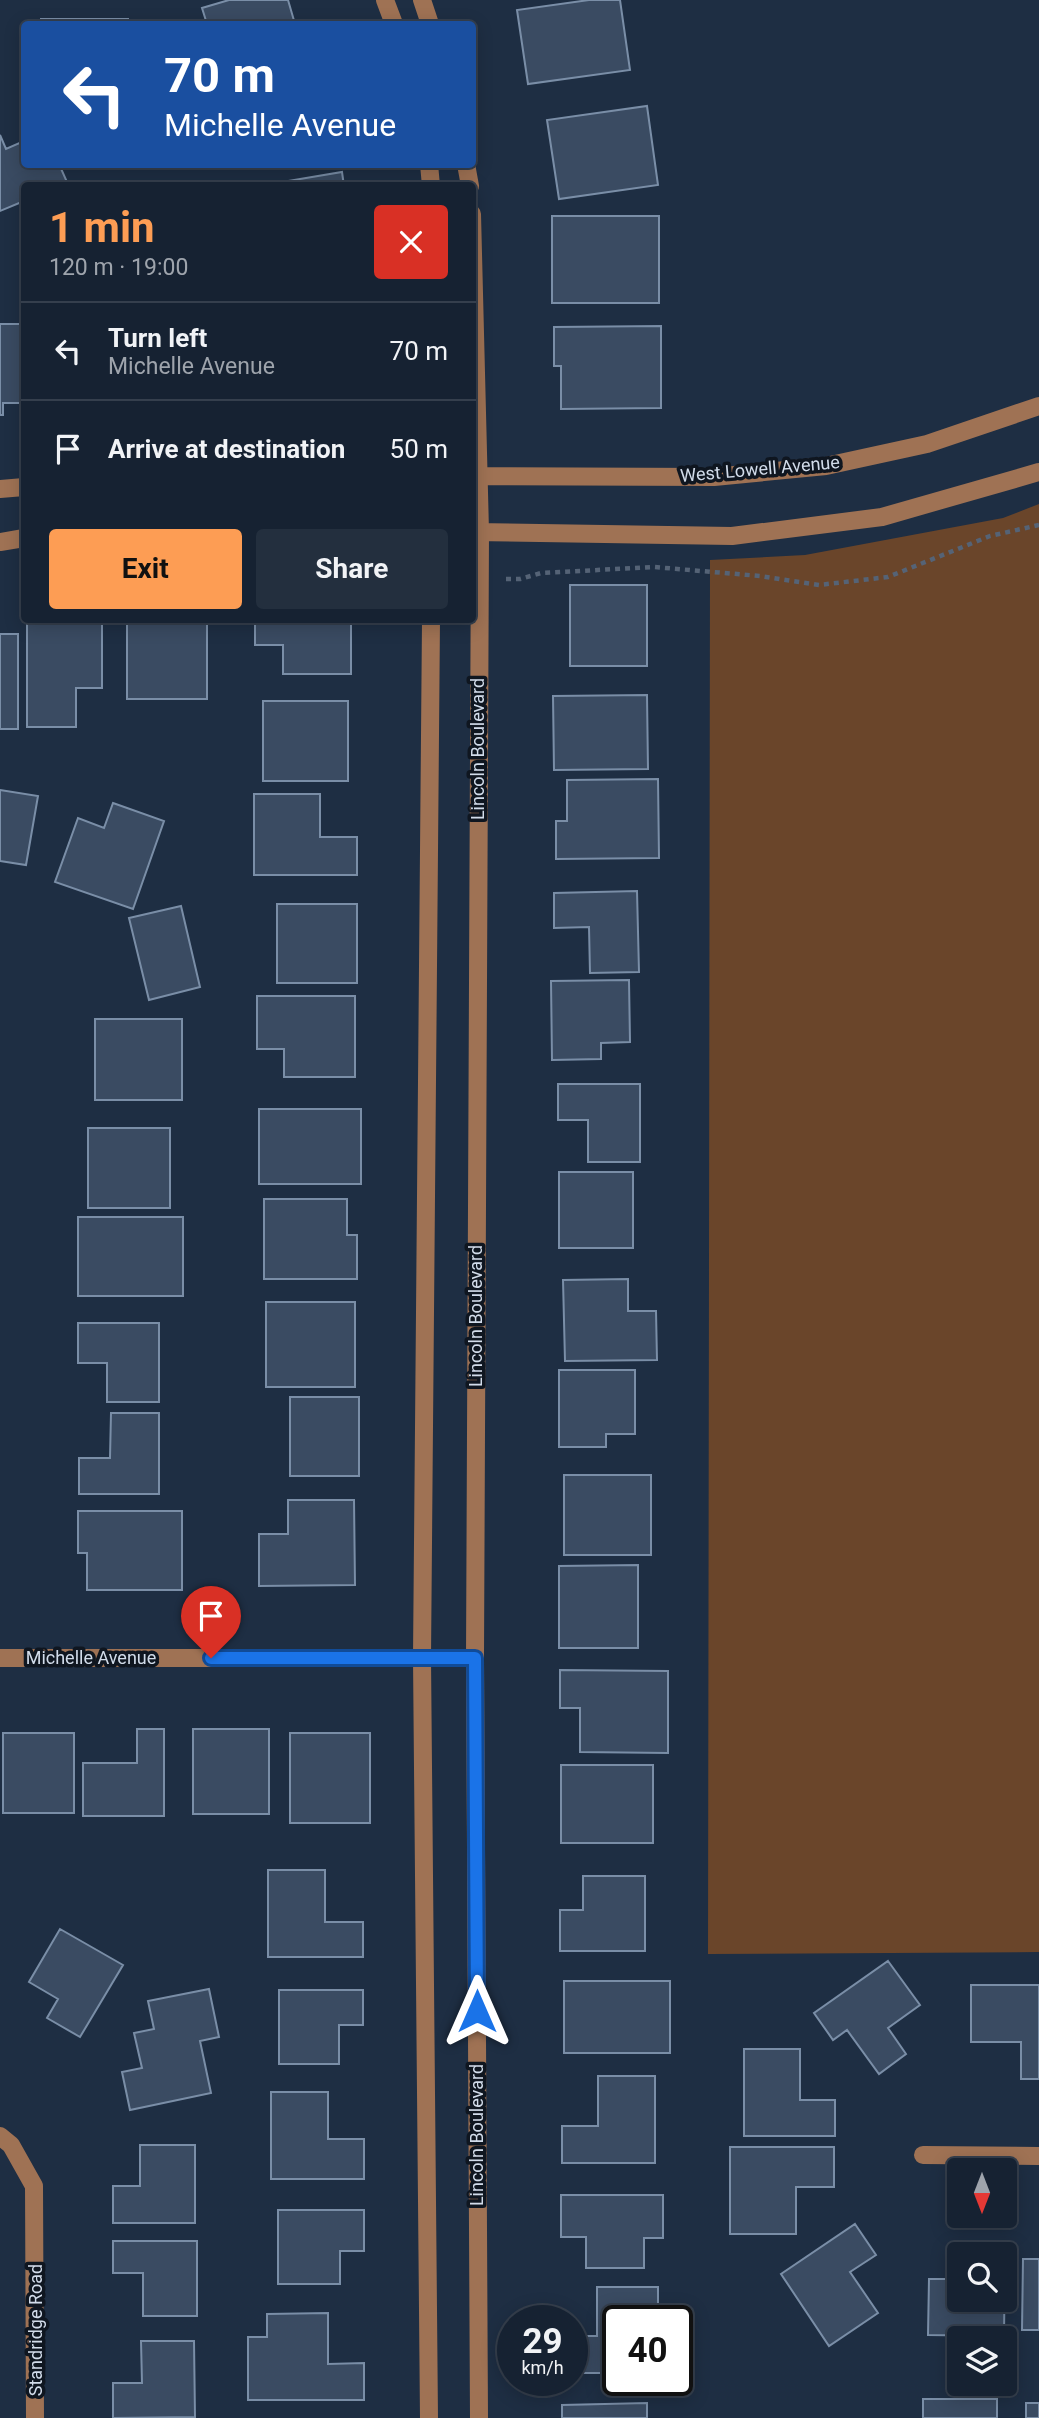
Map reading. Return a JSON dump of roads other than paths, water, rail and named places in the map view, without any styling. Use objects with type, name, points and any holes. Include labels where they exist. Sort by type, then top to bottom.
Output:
[{"type":"street","points":[[385,0],[393,21]]},
{"type":"street","points":[[422,0],[429,21]]},
{"type":"street","name":"Lincoln Boulevard","points":[[476,298],[479,361],[476,448]]},
{"type":"street","name":"West Lowell Avenue","points":[[476,477],[714,477],[825,466],[927,444],[1039,405]]},
{"type":"street","points":[[476,532],[732,536],[882,517],[1039,472]]},
{"type":"street","points":[[0,489],[21,487]]},
{"type":"street","name":"Lincoln Boulevard","points":[[476,532],[480,579],[475,1658],[479,2418]]},
{"type":"street","points":[[0,542],[21,538]]},
{"type":"street","points":[[429,2418],[422,1658],[431,623]]},
{"type":"street","name":"Michelle Avenue","points":[[0,1658],[475,1658]]},
{"type":"street","name":"Standridge Road","points":[[0,2136],[11,2145],[34,2186],[36,2418]]},
{"type":"street","points":[[923,2155],[1039,2156]]}]
